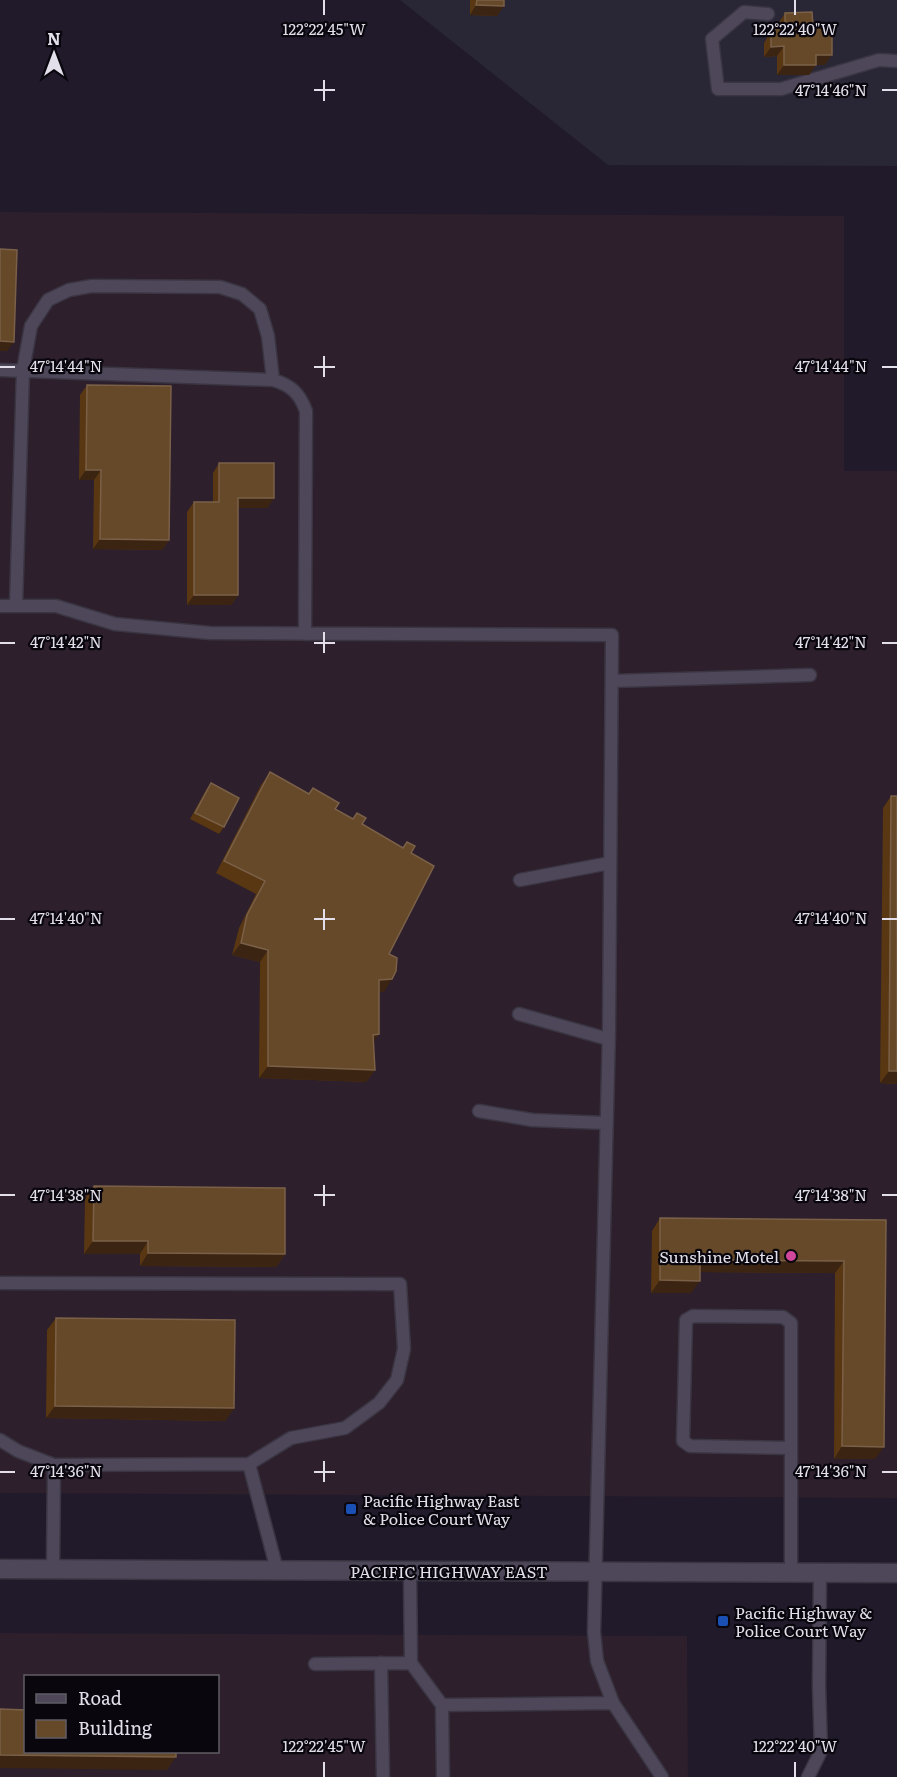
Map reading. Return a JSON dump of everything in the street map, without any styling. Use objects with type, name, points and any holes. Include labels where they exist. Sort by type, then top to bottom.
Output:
[{"type":"main road","name":"PACIFIC HIGHWAY EAST","points":[[0,1569],[897,1573]]},
{"type":"lane","points":[[768,14],[744,12],[712,39],[718,89],[781,89],[879,60],[897,61]]},
{"type":"lane","points":[[16,606],[23,370],[31,326],[48,300],[69,290],[92,286],[220,287],[242,294],[260,309],[268,336],[273,380]]},
{"type":"lane","points":[[0,370],[273,380],[287,384],[294,390],[301,397],[306,411],[305,634]]},
{"type":"lane","points":[[0,606],[56,606],[115,624],[210,633],[612,635],[608,1039],[594,1632],[597,1661],[614,1703],[662,1777]]},
{"type":"lane","points":[[612,681],[810,675]]},
{"type":"lane","points":[[520,880],[610,863]]},
{"type":"lane","points":[[519,1014],[608,1039]]},
{"type":"lane","points":[[479,1111],[532,1120],[606,1123]]},
{"type":"lane","points":[[0,1283],[400,1284],[404,1348],[397,1380],[379,1403],[345,1428],[291,1437],[249,1464],[54,1465],[18,1451],[0,1440]]},
{"type":"lane","points":[[790,1572],[791,1448],[791,1323],[783,1317],[693,1316],[686,1320],[683,1441],[690,1446],[791,1448]]},
{"type":"lane","points":[[249,1464],[277,1570]]},
{"type":"lane","points":[[53,1569],[54,1465]]},
{"type":"lane","points":[[410,1571],[411,1663],[442,1705],[443,1777]]},
{"type":"lane","points":[[808,1777],[821,1751],[820,1573]]},
{"type":"lane","points":[[381,1663],[383,1777]]},
{"type":"lane","points":[[315,1664],[411,1663]]},
{"type":"lane","points":[[442,1705],[614,1703]]},
{"type":"shaded area","points":[[400,0],[897,0],[897,166],[608,165]]},
{"type":"shaded area","points":[[0,212],[844,216],[844,471],[897,471],[897,1498],[0,1493]]},
{"type":"shaded area","points":[[0,1633],[687,1636],[688,1777],[0,1777]]},
{"type":"building","points":[[477,0],[504,0],[504,6],[476,5]]},
{"type":"building","points":[[812,12],[813,26],[832,25],[832,55],[816,55],[816,65],[784,65],[784,46],[771,47],[771,33],[775,33],[775,24],[785,24],[785,13]]},
{"type":"building","points":[[0,249],[17,250],[14,342],[0,341]]},
{"type":"building","points":[[87,385],[171,386],[169,540],[100,539],[101,470],[86,470]]},
{"type":"building","points":[[219,463],[274,463],[274,498],[238,498],[238,595],[194,595],[194,502],[219,502]]},
{"type":"building","points":[[270,772],[309,794],[313,788],[339,803],[335,809],[353,819],[357,813],[366,818],[362,824],[403,848],[407,842],[415,846],[411,853],[434,866],[389,954],[397,958],[396,971],[392,979],[379,980],[379,1034],[373,1035],[375,1070],[268,1066],[268,950],[241,943],[247,915],[265,881],[224,861]]},
{"type":"building","points":[[211,783],[239,798],[224,827],[195,813]]},
{"type":"building","points":[[891,796],[897,796],[897,1071],[889,1071]]},
{"type":"building","points":[[94,1186],[285,1188],[285,1254],[148,1253],[148,1241],[93,1241]]},
{"type":"building","points":[[660,1218],[886,1220],[884,1447],[842,1446],[844,1261],[700,1260],[700,1281],[660,1280]]},
{"type":"building","points":[[56,1318],[235,1320],[234,1408],[55,1406]]},
{"type":"building","points":[[0,1709],[24,1710],[24,1753],[176,1753],[176,1757],[0,1755]]},
{"type":"place","name":"Sunshine Motel","points":[[791,1256]]},
{"type":"place","name":"Pacific Highway East & Police Court Way","points":[[351,1509]]},
{"type":"place","name":"Pacific Highway & Police Court Way","points":[[723,1621]]}]
